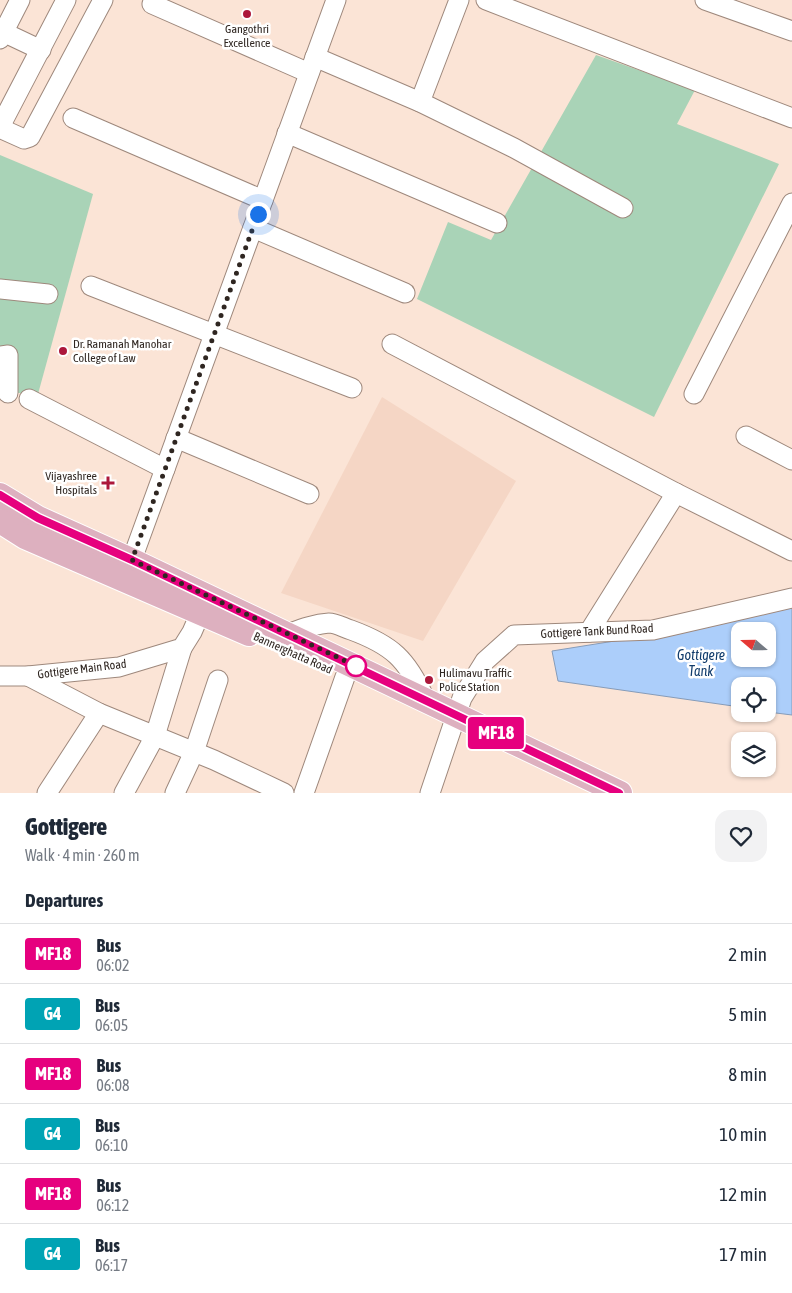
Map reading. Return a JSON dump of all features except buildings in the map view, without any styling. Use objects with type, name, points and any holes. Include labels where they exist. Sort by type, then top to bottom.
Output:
[{"type":"main road","name":"Bannerghatta Road","points":[[0,495],[128,569],[204,605],[345,677],[620,793]]},
{"type":"main road","name":"Bannerghatta Road","points":[[0,521],[25,537],[128,569]]},
{"type":"main road","name":"Bannerghatta Road","points":[[204,605],[287,634],[425,699],[455,722],[582,793]]},
{"type":"street","points":[[20,0],[2,36],[40,50]]},
{"type":"street","points":[[66,0],[2,125],[4,130],[24,139],[30,137],[103,0]]},
{"type":"street","points":[[128,569],[336,0]]},
{"type":"street","points":[[420,102],[459,0]]},
{"type":"street","points":[[486,0],[792,118]]},
{"type":"street","points":[[705,0],[792,31]]},
{"type":"street","points":[[152,4],[312,65],[420,102],[514,148],[623,208]]},
{"type":"street","points":[[72,118],[263,200]]},
{"type":"street","points":[[287,133],[497,223]]},
{"type":"street","points":[[694,394],[792,203]]},
{"type":"street","points":[[253,228],[404,293]]},
{"type":"street","points":[[91,286],[352,388]]},
{"type":"street","points":[[0,290],[48,294]]},
{"type":"street","points":[[392,344],[676,493],[792,551]]},
{"type":"street","points":[[0,356],[8,356],[8,393]]},
{"type":"street","points":[[29,399],[165,469]]},
{"type":"street","points":[[746,436],[792,460]]},
{"type":"street","points":[[176,438],[309,494]]},
{"type":"street","points":[[589,632],[676,493]]},
{"type":"street","name":"Gottigere Tank Bund Road","points":[[430,793],[462,698],[485,660],[514,635],[653,630],[792,598]]},
{"type":"street","points":[[124,793],[154,736],[182,648],[204,605]]},
{"type":"street","points":[[287,634],[312,625],[331,623],[371,637],[396,653],[413,673],[425,699]]},
{"type":"street","name":"Gottigere Main Road","points":[[0,676],[28,676],[118,667],[182,648]]},
{"type":"street","points":[[28,676],[99,713],[194,752],[246,785],[284,793]]},
{"type":"street","points":[[304,793],[345,677]]},
{"type":"street","points":[[175,793],[194,752],[218,680]]},
{"type":"street","points":[[46,793],[99,713]]},
{"type":"shaded area","points":[[382,397],[516,481],[423,641],[281,593]]},
{"type":"green space","points":[[596,55],[695,90],[677,124],[779,164],[654,417],[417,299],[448,222],[491,240]]},
{"type":"green space","points":[[0,155],[93,194],[38,394],[0,392]]},
{"type":"water","name":"Gottigere Tank","points":[[792,606],[792,715],[776,713],[776,677],[731,677],[731,706],[558,681],[552,651],[652,635]]},
{"type":"bus line","name":"MF18","points":[[0,495],[38,518],[132,560],[619,793]]},
{"type":"place","name":"Gangothri Excellence","points":[[247,14]]},
{"type":"place","name":"Dr. Ramanah Manohar College of Law","points":[[63,351]]},
{"type":"place","name":"Vijayashree Hospitals","points":[[108,483]]},
{"type":"place","name":"Hulimavu Traffic Police Station","points":[[429,680]]},
{"type":"route","points":[[258,214],[132,560],[356,666]]}]
